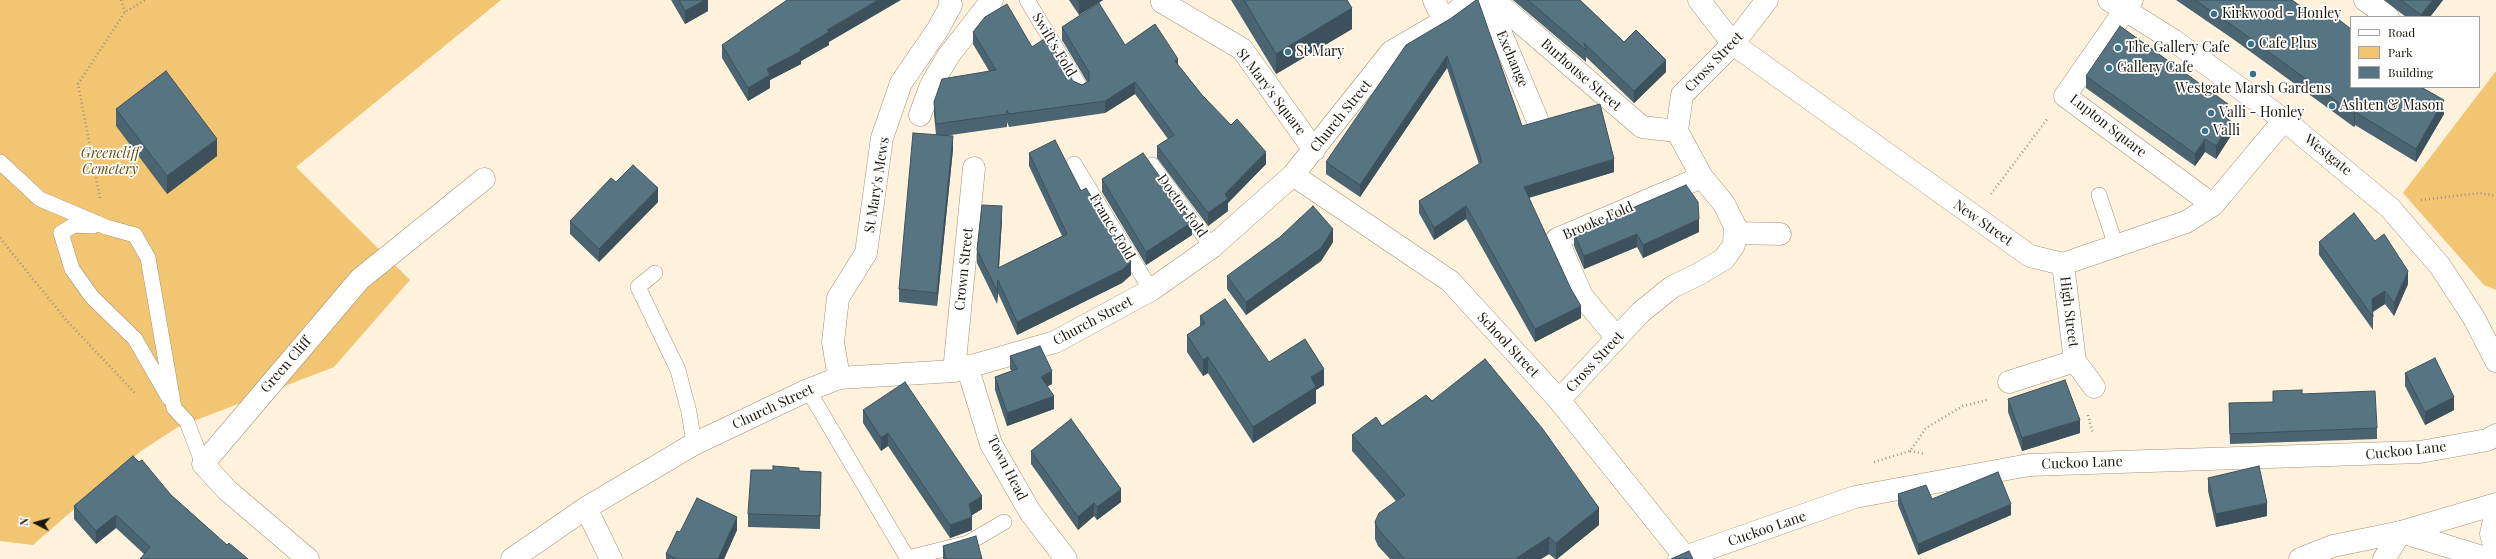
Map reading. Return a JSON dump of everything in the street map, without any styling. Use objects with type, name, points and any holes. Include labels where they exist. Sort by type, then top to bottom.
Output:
[{"type":"street","name":"St Mary's Mews","points":[[839,378],[833,342],[838,298],[866,253],[882,138],[901,83],[938,29],[950,5],[950,0]]},
{"type":"street","points":[[920,115],[930,85],[945,61],[980,12],[992,0]]},
{"type":"street","points":[[1434,0],[1444,20]]},
{"type":"street","name":"Church Street","points":[[586,508],[694,444],[808,390],[839,378],[960,369],[1055,342],[1151,290],[1212,247],[1293,175],[1391,52],[1444,20],[1471,0]]},
{"type":"street","name":"Exchange","points":[[1487,0],[1537,119]]},
{"type":"street","name":"Burhouse Street","points":[[1494,0],[1642,127],[1677,131]]},
{"type":"street","name":"New Street","points":[[1698,0],[1733,44],[2030,256],[2063,264]]},
{"type":"street","name":"Cross Street","points":[[1677,131],[1682,95],[1733,44],[1767,0]]},
{"type":"street","points":[[2365,0],[2387,16]]},
{"type":"street","name":"St Mary's Square","points":[[1162,2],[1242,49],[1314,150]]},
{"type":"street","name":"Lupton Square","points":[[2123,3],[2065,96],[2213,205]]},
{"type":"street","name":"Westgate","points":[[2123,3],[2284,120],[2390,208],[2440,266],[2474,318],[2496,361]]},
{"type":"street","points":[[2063,264],[2186,222],[2213,205],[2284,120]]},
{"type":"street","points":[[1677,131],[1702,177],[1724,204],[1735,226],[1736,234],[1780,234]]},
{"type":"street","name":"Crown Street","points":[[960,369],[974,168]]},
{"type":"street","name":"School Street","points":[[1293,175],[1450,282],[1559,400],[1682,558]]},
{"type":"street","name":"Brooke Fold","points":[[1617,338],[1582,296],[1557,239],[1702,177]]},
{"type":"street","name":"Green Cliff","points":[[203,464],[360,279],[484,179]]},
{"type":"street","name":"Cross Street","points":[[1559,400],[1641,312],[1672,287],[1699,274],[1724,259],[1734,245],[1736,234]]},
{"type":"street","name":"High Street","points":[[2063,264],[2075,361],[2094,387]]},
{"type":"street","name":"High Street","points":[[2009,382],[2075,361]]},
{"type":"street","name":"Town Head","points":[[960,369],[991,444],[1030,512],[1066,559]]},
{"type":"street","name":"Cuckoo Lane","points":[[1682,558],[1855,497],[2029,465],[2103,461],[2359,455],[2420,452],[2487,440],[2496,435]]},
{"type":"street","points":[[203,464],[227,490],[308,559]]},
{"type":"street","points":[[2300,559],[2333,546],[2401,532],[2496,504]]},
{"type":"street","points":[[512,559],[586,508],[611,559]]},
{"type":"street","points":[[2496,511],[2491,534],[2496,552]]},
{"type":"street","points":[[2384,559],[2401,532]]},
{"type":"street","points":[[2401,532],[2489,559]]},
{"type":"lane","name":"Swift's Fold","points":[[1026,0],[1081,90]]},
{"type":"lane","points":[[0,162],[40,199],[106,227],[135,236],[148,258],[174,408]]},
{"type":"lane","name":"France Fold","points":[[1074,164],[1151,290]]},
{"type":"lane","name":"Doctor Fold","points":[[1152,165],[1212,247]]},
{"type":"lane","points":[[2099,195],[2116,246]]},
{"type":"lane","points":[[106,227],[74,224],[61,233],[72,269],[92,297],[135,339],[174,408],[187,422],[203,464]]},
{"type":"lane","points":[[655,273],[638,287],[678,370],[689,412],[694,444]]},
{"type":"lane","points":[[808,390],[908,558],[968,543],[1004,522]]},
{"type":"path","points":[[121,0],[125,12]]},
{"type":"path","points":[[106,227],[78,84],[125,12],[145,0]]},
{"type":"path","points":[[1974,217],[2065,96]]},
{"type":"path","points":[[2390,208],[2431,198],[2480,193],[2496,196]]},
{"type":"path","points":[[0,238],[67,321],[138,396]]},
{"type":"path","points":[[1873,463],[1910,451],[1926,428],[1963,406],[1997,397],[2009,382]]},
{"type":"green space","name":"Greencliff Cemetery","points":[[0,0],[501,0],[296,167],[410,280],[334,367],[178,427],[141,451],[33,545],[0,541]]},
{"type":"green space","points":[[2496,71],[2496,290],[2484,285],[2403,193]]},
{"type":"building","points":[[679,0],[705,0],[685,11]]},
{"type":"building","points":[[787,0],[878,0],[827,30],[829,32],[800,49],[801,51],[767,69],[770,75],[748,88],[722,45]]},
{"type":"building","points":[[1244,0],[1347,0],[1352,8],[1276,54]]},
{"type":"building","points":[[1478,0],[1522,126],[1600,104],[1614,159],[1524,187],[1571,289],[1581,306],[1535,329],[1466,206],[1434,228],[1419,201],[1482,162],[1447,56],[1360,185],[1326,162],[1406,45],[1450,19]]},
{"type":"building","points":[[1528,0],[1580,0],[1624,42],[1636,30],[1666,60],[1634,91],[1584,43],[1586,50]]},
{"type":"building","points":[[2195,0],[2292,0],[2317,18],[2325,9],[2350,28],[2350,88],[2423,88],[2444,100],[2416,149],[2355,112],[2354,114]]},
{"type":"building","points":[[2401,0],[2433,0],[2421,15]]},
{"type":"building","points":[[1099,3],[1125,45],[1155,24],[1178,59],[1175,61],[1202,95],[1231,125],[1237,119],[1266,152],[1225,194],[1228,199],[1208,213],[1157,146],[1174,135],[1135,82],[1105,101],[1009,114],[1007,110],[1007,114],[936,124],[934,102],[942,79],[996,70],[973,32],[985,17],[1007,4],[1032,47],[1047,37],[1073,81],[1082,85],[1089,81],[1089,72],[1062,27]]},
{"type":"building","points":[[2120,26],[2228,104],[2222,115],[2232,122],[2216,146],[2205,139],[2195,154],[2086,76]]},
{"type":"building","points":[[166,71],[217,139],[167,176],[116,109]]},
{"type":"building","points":[[913,133],[953,136],[937,293],[899,289]]},
{"type":"building","points":[[1055,140],[1081,191],[1086,188],[1131,262],[1122,270],[1017,322],[998,280],[997,291],[977,250],[982,205],[1002,206],[998,268],[1067,234],[1029,153]]},
{"type":"building","points":[[1143,153],[1192,222],[1146,252],[1102,179]]},
{"type":"building","points":[[633,165],[658,188],[599,249],[570,221],[611,178],[616,182]]},
{"type":"building","points":[[1686,185],[1698,202],[1699,219],[1643,245],[1637,234],[1584,256],[1574,233]]},
{"type":"building","points":[[1313,206],[1333,229],[1321,248],[1246,302],[1227,276],[1280,237]]},
{"type":"building","points":[[2354,213],[2375,241],[2384,234],[2408,271],[2394,303],[2385,291],[2372,299],[2373,317],[2319,242]]},
{"type":"building","points":[[1225,299],[1269,362],[1305,339],[1324,369],[1311,377],[1316,387],[1253,427],[1208,357],[1203,360],[1187,335],[1205,323],[1200,316]]},
{"type":"building","points":[[1040,346],[1052,371],[1041,377],[1054,396],[1007,413],[995,377],[1017,369],[1010,356]]},
{"type":"building","points":[[2435,358],[2454,397],[2425,412],[2405,373]]},
{"type":"building","points":[[1485,359],[1542,428],[1599,508],[1556,543],[1549,537],[1515,559],[1405,559],[1378,529],[1375,522],[1379,513],[1405,495],[1352,435],[1376,417],[1382,426],[1426,395],[1432,401]]},
{"type":"building","points":[[2065,380],[2080,420],[2022,438],[2008,399]]},
{"type":"building","points":[[905,382],[982,496],[969,504],[972,517],[950,525],[888,433],[881,438],[863,410]]},
{"type":"building","points":[[2302,390],[2302,394],[2375,391],[2377,428],[2230,434],[2229,403],[2273,402],[2273,391]]},
{"type":"building","points":[[1071,419],[1121,489],[1097,507],[1094,503],[1078,517],[1031,451]]},
{"type":"building","points":[[133,456],[139,462],[142,460],[171,495],[227,545],[229,543],[248,559],[140,559],[150,547],[116,515],[96,531],[74,506]]},
{"type":"building","points":[[773,466],[799,468],[799,471],[821,472],[820,516],[748,514],[751,470],[773,470]]},
{"type":"building","points":[[2259,466],[2267,503],[2216,514],[2208,478]]},
{"type":"building","points":[[1998,472],[2011,504],[1918,544],[1898,494],[1926,485],[1932,499]]},
{"type":"building","points":[[697,498],[737,517],[718,559],[677,559],[666,554],[677,531],[680,532]]},
{"type":"building","points":[[976,536],[982,559],[946,559],[943,546]]},
{"type":"building","points":[[1689,551],[1693,559],[1671,559]]},
{"type":"place","name":"Kirkwood - Honley","points":[[2214,14]]},
{"type":"place","name":"Cafe Plus","points":[[2251,44]]},
{"type":"place","name":"The Gallery Cafe","points":[[2118,48]]},
{"type":"place","name":"St Mary","points":[[1288,52]]},
{"type":"place","name":"Gallery Cafe","points":[[2109,68]]},
{"type":"place","name":"Westgate Marsh Gardens","points":[[2253,74]]},
{"type":"place","name":"Ashten & Mason","points":[[2332,106]]},
{"type":"place","name":"Valli - Honley","points":[[2211,113]]},
{"type":"place","name":"Valli","points":[[2205,131]]}]
